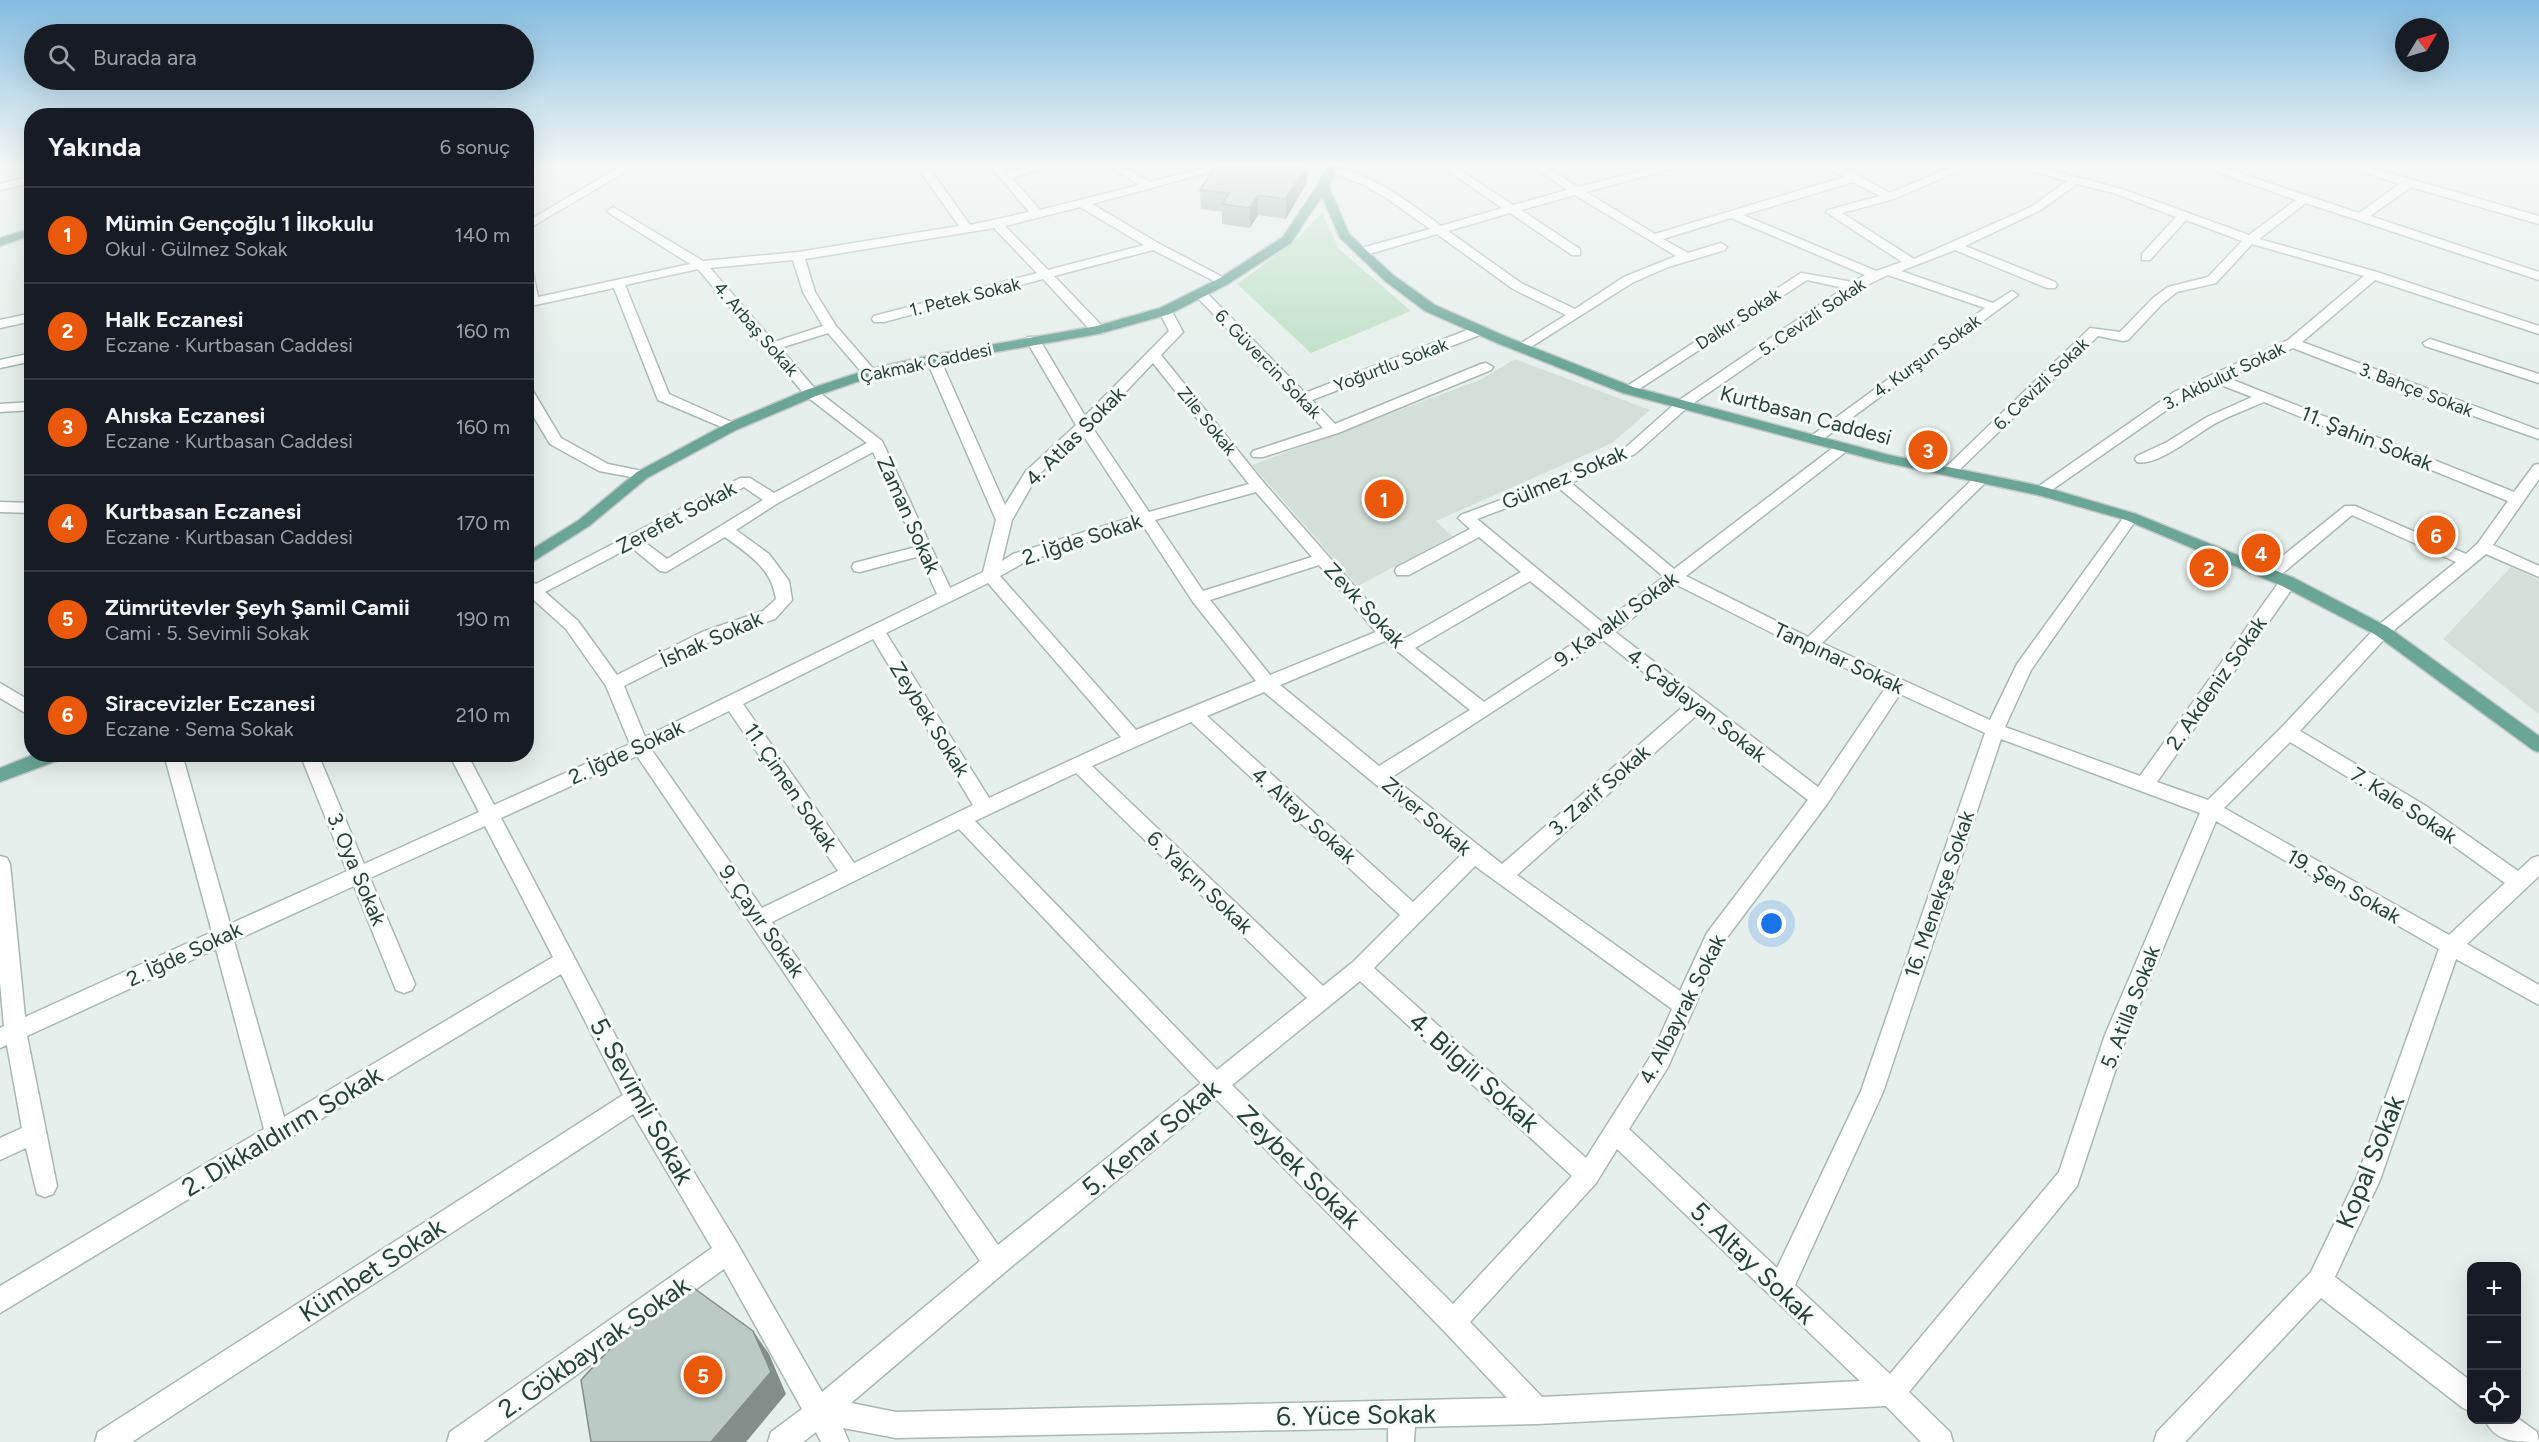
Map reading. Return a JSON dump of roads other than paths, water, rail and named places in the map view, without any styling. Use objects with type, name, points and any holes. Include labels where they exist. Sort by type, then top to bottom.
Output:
[{"type":"main road","name":"Çakmak Caddesi","points":[[534,556],[584,523],[642,475],[731,427],[811,393],[870,373],[1033,340],[1098,330],[1165,311],[1224,282],[1287,240],[1293,231]]},
{"type":"main road","name":"Kurtbasan Caddesi","points":[[1342,231],[1389,278],[1430,308],[1628,390],[1842,447],[2041,491],[2131,517],[2271,574],[2382,631],[2539,746]]},
{"type":"main road","points":[[0,242],[24,234]]},
{"type":"main road","points":[[0,775],[34,762]]},
{"type":"street","name":"4. Arbaş Sokak","points":[[646,231],[701,265],[811,393]]},
{"type":"street","points":[[534,301],[701,265],[798,256],[960,231]]},
{"type":"street","points":[[1005,231],[1098,330]]},
{"type":"street","points":[[1130,231],[1224,282]]},
{"type":"street","points":[[1362,252],[1434,231]]},
{"type":"street","points":[[1440,231],[1517,286],[1575,314]]},
{"type":"street","points":[[1544,231],[1576,252]]},
{"type":"street","points":[[1642,231],[1686,257]]},
{"type":"street","points":[[1653,238],[1675,231]]},
{"type":"street","points":[[1772,231],[1875,275]]},
{"type":"street","points":[[1862,231],[1912,263]]},
{"type":"street","name":"5. Cevizli Sokak","points":[[1683,404],[1855,286],[1875,275],[1912,263],[1986,231]]},
{"type":"street","points":[[2146,257],[2169,231]]},
{"type":"street","points":[[2226,231],[2373,275],[2539,330]]},
{"type":"street","points":[[2250,240],[2261,231]]},
{"type":"street","points":[[2404,231],[2539,276]]},
{"type":"street","name":"6. Cevizli Sokak","points":[[1950,471],[2095,331],[2123,337],[2170,291],[2182,285],[2205,284],[2250,240]]},
{"type":"street","name":"1. Petek Sokak","points":[[879,319],[1155,246]]},
{"type":"street","points":[[1955,246],[2051,285]]},
{"type":"street","points":[[1523,348],[1628,280],[1686,257],[1721,247]]},
{"type":"street","points":[[798,256],[809,292],[831,328],[870,373]]},
{"type":"street","points":[[1889,271],[1994,307]]},
{"type":"street","name":"3. Akbulut Sokak","points":[[2041,491],[2179,395],[2293,343],[2373,275]]},
{"type":"street","name":"Dalkır Sokak","points":[[1628,390],[1805,276],[1855,286]]},
{"type":"street","points":[[618,283],[663,397],[731,427]]},
{"type":"street","name":"6. Güvercin Sokak","points":[[1200,293],[1333,430],[1258,454]]},
{"type":"street","name":"4. Kurşun Sokak","points":[[1814,439],[2012,295]]},
{"type":"street","name":"4. Atlas Sokak","points":[[990,575],[1004,520],[1030,474],[1084,426],[1176,332],[1165,311]]},
{"type":"street","points":[[0,324],[24,319]]},
{"type":"street","points":[[771,347],[831,328]]},
{"type":"street","name":"Yoğurtlu Sokak","points":[[1303,399],[1480,330]]},
{"type":"street","name":"Ziver Sokak","points":[[1033,340],[1084,426],[1199,598],[1268,685],[1474,855],[1683,1005]]},
{"type":"street","name":"3. Bahçe Sokak","points":[[2293,343],[2539,435]]},
{"type":"street","points":[[2430,343],[2539,379]]},
{"type":"street","name":"Zile Sokak","points":[[1154,356],[1259,486]]},
{"type":"street","points":[[0,364],[24,359]]},
{"type":"street","points":[[933,359],[1004,520]]},
{"type":"street","points":[[1333,430],[1486,367]]},
{"type":"street","name":"11. Şahin Sokak","points":[[2216,378],[2517,499]]},
{"type":"street","name":"Zaman Sokak","points":[[811,393],[877,444],[946,596]]},
{"type":"street","points":[[2142,459],[2172,445],[2212,420],[2264,397]]},
{"type":"street","name":"Gülmez Sokak","points":[[1466,518],[1561,482],[1630,452],[1683,404]]},
{"type":"street","points":[[534,406],[555,441],[604,468],[642,475]]},
{"type":"street","points":[[0,408],[24,407]]},
{"type":"street","points":[[0,423],[15,409]]},
{"type":"street","points":[[632,540],[666,567],[773,500],[877,444]]},
{"type":"street","name":"9. Kavaklı Sokak","points":[[1378,776],[1483,711],[1603,632],[1842,447]]},
{"type":"street","name":"5. Atilla Sokak","points":[[1891,1393],[2070,1178],[2116,1035],[2211,809],[2288,732],[2382,631],[2484,547],[2539,468]]},
{"type":"street","points":[[1810,645],[1982,478]]},
{"type":"street","name":"Zerefet Sokak","points":[[534,586],[632,540],[745,481],[773,500]]},
{"type":"street","name":"Tanpınar Sokak","points":[[1561,482],[1674,577],[1810,645],[1995,730],[2144,785]]},
{"type":"street","name":"2. İğde Sokak","points":[[7,1035],[640,747],[990,575],[1019,558],[1146,518],[1259,486]]},
{"type":"street","name":"Zevk Sokak","points":[[1259,486],[1387,634],[1483,711]]},
{"type":"street","points":[[0,507],[24,504]]},
{"type":"street","points":[[2271,574],[2350,509],[2468,561]]},
{"type":"street","name":"16. Menekşe Sokak","points":[[1780,1289],[1872,1092],[1995,730],[2023,668],[2131,517]]},
{"type":"street","name":"4. Çağlayan Sokak","points":[[1466,518],[1530,574],[1696,706],[1820,799]]},
{"type":"street","name":"İshak Sokak","points":[[614,684],[708,636],[769,615],[784,600],[781,580],[763,558],[726,530]]},
{"type":"street","points":[[1403,571],[1480,530]]},
{"type":"street","points":[[2484,547],[2539,572]]},
{"type":"street","points":[[860,567],[925,550]]},
{"type":"street","points":[[1199,598],[1322,559]]},
{"type":"street","points":[[1403,647],[1530,574]]},
{"type":"street","points":[[990,575],[1133,739]]},
{"type":"street","name":"2. Akdeniz Sokak","points":[[2144,785],[2288,582]]},
{"type":"street","name":"9. Çayır Sokak","points":[[534,590],[572,625],[614,684],[640,747],[996,1263]]},
{"type":"street","name":"Zeybek Sokak","points":[[876,630],[985,808]]},
{"type":"street","points":[[760,918],[961,819],[1133,739],[1387,634]]},
{"type":"street","name":"4. Albayrak Sokak","points":[[1453,1322],[1588,1175],[1660,1060],[1714,939],[1820,799],[1897,685]]},
{"type":"street","points":[[0,689],[24,706]]},
{"type":"street","name":"11. Çimen Sokak","points":[[731,701],[850,873]]},
{"type":"street","name":"3. Zarif Sokak","points":[[1503,875],[1696,706]]},
{"type":"street","name":"4. Altay Sokak","points":[[1194,714],[1414,915]]},
{"type":"street","name":"7. Kale Sokak","points":[[2288,732],[2419,812],[2518,882]]},
{"type":"street","points":[[175,762],[278,1134]]},
{"type":"street","name":"3. Oya Sokak","points":[[312,762],[404,984]]},
{"type":"street","name":"5. Sevimli Sokak","points":[[462,762],[637,1099],[821,1412],[836,1442]]},
{"type":"street","name":"6. Yalçın Sokak","points":[[1078,765],[1322,999]]},
{"type":"street","name":"19. Şen Sokak","points":[[2144,785],[2211,809],[2539,996]]},
{"type":"street","name":"Zeybek Sokak","points":[[961,819],[1217,1085],[1453,1322],[1537,1412]]},
{"type":"street","name":"5. Kenar Sokak","points":[[781,1442],[821,1412],[996,1263],[1360,968],[1474,855]]},
{"type":"street","points":[[0,864],[7,1035],[35,1133],[45,1186]]},
{"type":"street","name":"Kopal Sokak","points":[[2167,1442],[2320,1281],[2368,1180],[2450,947],[2539,864]]},
{"type":"street","name":"2. Dikkaldırım Sokak","points":[[0,1300],[564,961]]},
{"type":"street","name":"4. Bilgili Sokak","points":[[1360,968],[1588,1175]]},
{"type":"street","name":"Kümbet Sokak","points":[[108,1442],[637,1099]]},
{"type":"street","name":"5. Altay Sokak","points":[[1616,1132],[1940,1442]]},
{"type":"street","points":[[0,1149],[35,1133]]},
{"type":"street","name":"2. Gökbayrak Sokak","points":[[460,1442],[728,1252]]},
{"type":"street","points":[[2320,1281],[2467,1395]]},
{"type":"street","name":"6. Yüce Sokak","points":[[821,1412],[896,1425],[1537,1412],[1891,1393]]},
{"type":"street","points":[[1401,1442],[1402,1414]]},
{"type":"street","points":[[2504,1424],[2527,1442]]},
{"type":"place","name":"Ahıska Eczanesi","points":[[1928,450]]},
{"type":"place","name":"Mümin Gençoğlu 1 İlkokulu","points":[[1384,499]]},
{"type":"place","name":"Siracevizler Eczanesi","points":[[2436,535]]},
{"type":"place","name":"Kurtbasan Eczanesi","points":[[2261,553]]},
{"type":"place","name":"Halk Eczanesi","points":[[2209,568]]},
{"type":"place","name":"Zümrütevler Şeyh Şamil Camii","points":[[703,1375]]}]
